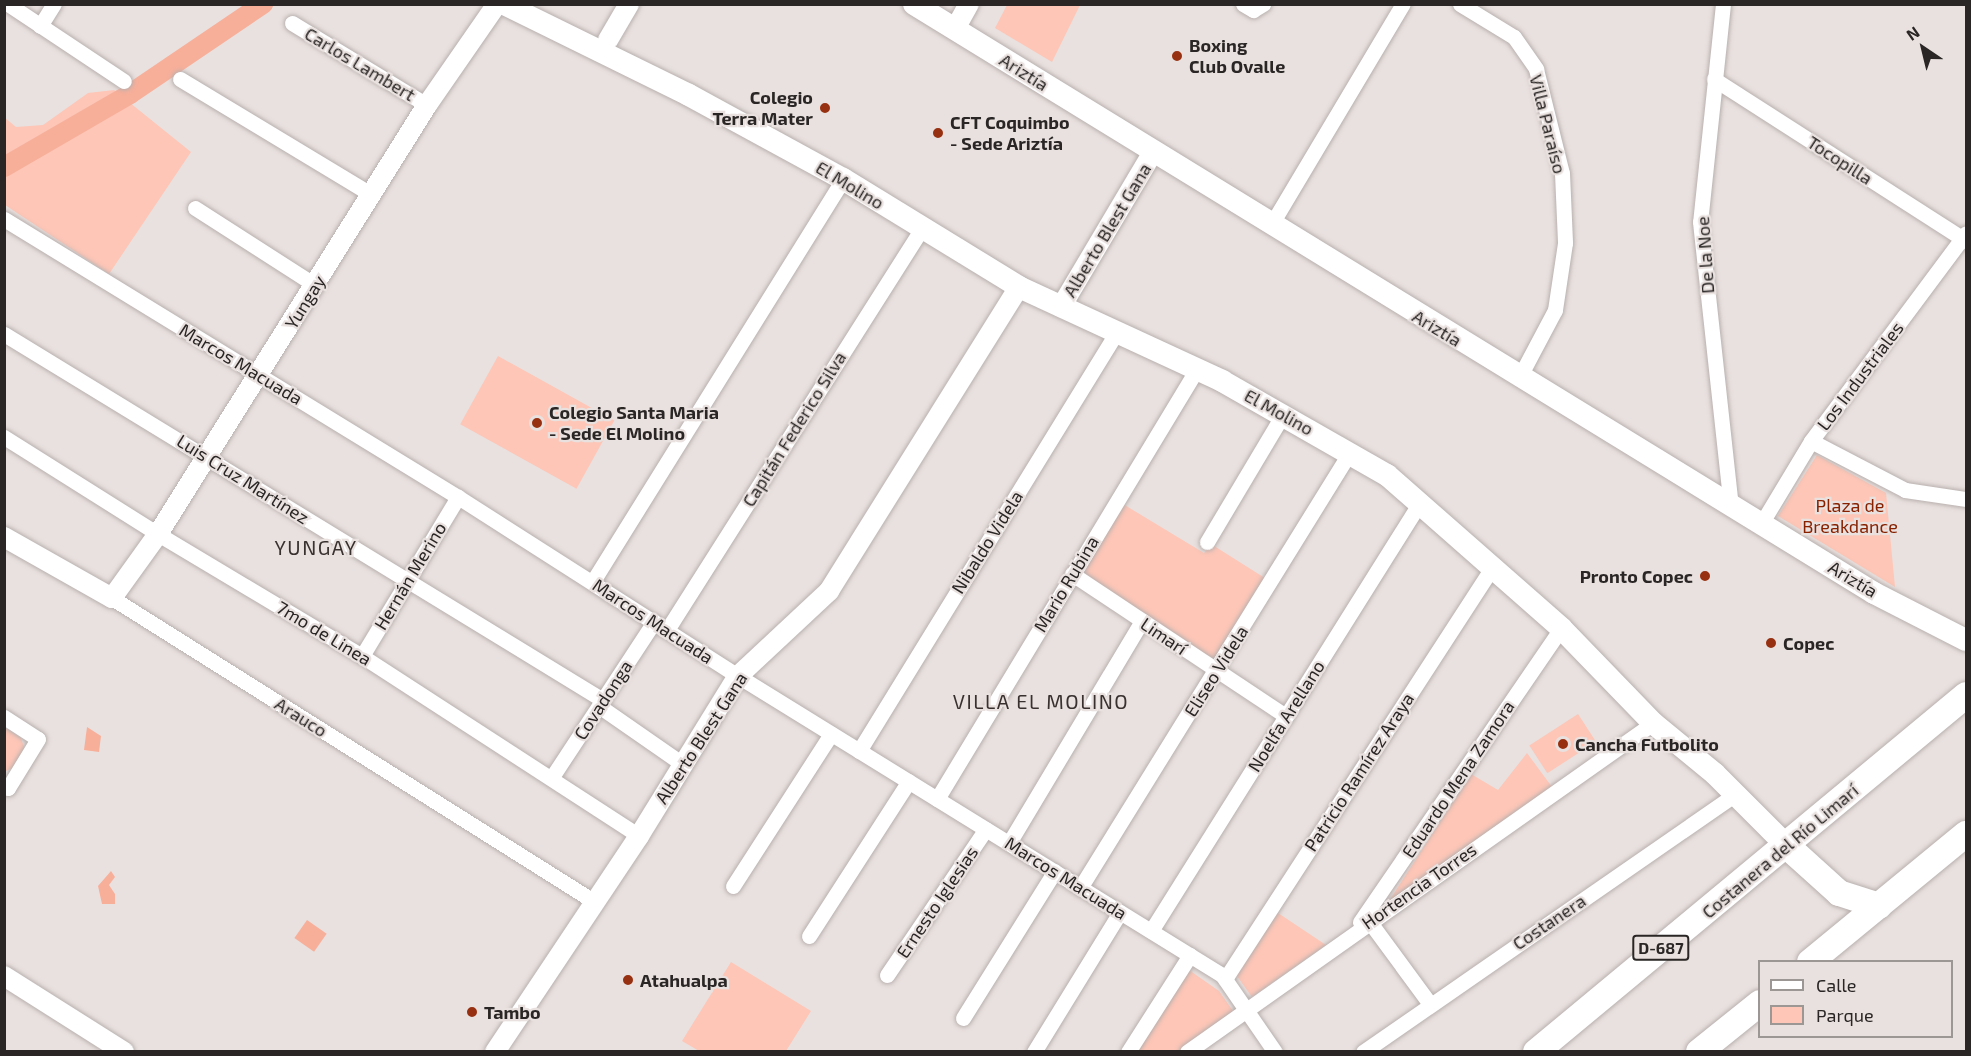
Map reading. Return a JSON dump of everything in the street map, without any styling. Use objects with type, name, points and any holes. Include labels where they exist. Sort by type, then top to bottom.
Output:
[{"type":"highway","name":"Costanera del Río Limarí","points":[[1536,1052],[1787,846],[1966,695]]},
{"type":"highway","points":[[1812,960],[1966,834]]},
{"type":"highway","points":[[1787,846],[1839,893],[1879,906]]},
{"type":"highway","points":[[1700,1052],[1758,1005]]},
{"type":"main road","name":"El Molino","points":[[504,4],[689,95],[843,179],[921,229],[1019,287],[1197,369],[1284,413],[1350,452],[1421,501],[1494,565],[1561,628],[1653,723],[1735,794],[1787,846]]},
{"type":"main road","name":"Ariztía","points":[[914,4],[1152,154],[1874,593],[1966,640]]},
{"type":"main road","name":"El Molino","points":[[608,40],[689,95]]},
{"type":"street","points":[[8,4],[124,81]]},
{"type":"street","points":[[40,26],[54,4]]},
{"type":"street","name":"Yungay","points":[[112,598],[158,534],[260,375],[427,105],[497,4]]},
{"type":"street","points":[[608,40],[629,4]]},
{"type":"street","points":[[955,29],[969,4]]},
{"type":"street","points":[[1243,4],[1253,10],[1263,4]]},
{"type":"street","points":[[1271,225],[1403,4]]},
{"type":"street","name":"Villa Paraíso","points":[[1460,4],[1514,37],[1536,69],[1562,173],[1565,243],[1555,310],[1519,378]]},
{"type":"street","name":"De la Noe","points":[[1723,4],[1700,222],[1731,506]]},
{"type":"street","name":"Carlos Lambert","points":[[292,23],[427,105]]},
{"type":"street","points":[[180,79],[372,195]]},
{"type":"street","name":"Tocopilla","points":[[1714,79],[1966,238]]},
{"type":"street","name":"Alberto Blest Gana","points":[[1061,307],[1152,154]]},
{"type":"street","points":[[593,581],[843,179]]},
{"type":"street","points":[[195,208],[315,285]]},
{"type":"street","name":"Marcos Macuada","points":[[4,219],[458,497],[593,581],[738,676],[1190,955],[1225,979],[1275,1052]]},
{"type":"street","name":"Capitán Federico Silva","points":[[660,626],[921,229]]},
{"type":"street","name":"Los Industriales","points":[[1761,524],[1811,441],[1966,238]]},
{"type":"street","name":"Alberto Blest Gana","points":[[495,1052],[639,836],[738,676],[829,591],[1019,287]]},
{"type":"street","name":"Nibaldo Videla","points":[[859,751],[1116,333]]},
{"type":"street","name":"Luis Cruz Martínez","points":[[4,334],[207,456],[601,703],[684,765]]},
{"type":"street","name":"Mario Rubina","points":[[937,799],[1197,369]]},
{"type":"street","points":[[1207,542],[1284,413]]},
{"type":"street","name":"7mo de Linea","points":[[4,437],[158,534],[362,656],[552,777],[639,836]]},
{"type":"street","points":[[1811,441],[1905,490],[1966,500]]},
{"type":"street","name":"Eliseo Videla","points":[[1080,888],[1216,672],[1350,452]]},
{"type":"street","name":"Hernán Merino","points":[[362,656],[458,497]]},
{"type":"street","name":"Noelfa Arellano","points":[[1151,931],[1421,501]]},
{"type":"street","name":"Arauco","points":[[4,537],[112,598],[595,902]]},
{"type":"street","name":"Patricio Ramírez Araya","points":[[1225,979],[1494,565]]},
{"type":"street","name":"Limarí","points":[[1072,574],[1216,672],[1286,716]]},
{"type":"street","points":[[1009,843],[1142,621]]},
{"type":"street","name":"Covadonga","points":[[552,777],[601,703],[660,626]]},
{"type":"street","name":"Eduardo Mena Zamora","points":[[1355,930],[1561,628]]},
{"type":"street","points":[[4,717],[38,739],[8,788],[4,785]]},
{"type":"street","name":"Hortencia Torres","points":[[1187,1052],[1355,930],[1653,723]]},
{"type":"street","points":[[733,886],[831,734]]},
{"type":"street","points":[[809,936],[909,781]]},
{"type":"street","name":"Costanera","points":[[1363,1052],[1735,794]]},
{"type":"street","name":"Ernesto Iglesias","points":[[887,975],[986,829]]},
{"type":"street","points":[[963,1018],[1055,872]]},
{"type":"street","points":[[1034,1052],[1120,912]]},
{"type":"street","points":[[1369,921],[1430,1004]]},
{"type":"street","points":[[1128,1052],[1190,955]]},
{"type":"street","points":[[4,976],[124,1052]]},
{"type":"green space","points":[[1007,5],[1080,5],[1052,62],[995,28]]},
{"type":"green space","points":[[114,90],[191,152],[109,274],[5,205],[4,117],[16,127],[43,125],[88,93]]},
{"type":"green space","name":"Colegio Santa Maria - Sede El Molino","points":[[498,356],[614,420],[577,489],[460,424]]},
{"type":"green space","name":"Plaza de Breakdance","points":[[1817,455],[1886,493],[1895,587],[1778,516]]},
{"type":"green space","points":[[1123,504],[1204,553],[1211,544],[1268,580],[1215,661],[1081,574]]},
{"type":"green space","name":"Cancha Futbolito","points":[[1578,714],[1596,742],[1547,773],[1529,746]]},
{"type":"green space","points":[[4,727],[21,738],[25,750],[15,767],[6,771]]},
{"type":"green space","points":[[1527,753],[1552,787],[1389,901],[1471,774],[1498,790]]},
{"type":"green space","points":[[1275,911],[1326,945],[1252,997],[1234,972]]},
{"type":"green space","points":[[731,962],[811,1011],[786,1051],[699,1051],[682,1041]]},
{"type":"green space","points":[[1189,970],[1219,991],[1233,1011],[1178,1051],[1134,1052]]},
{"type":"shaded area","points":[[87,727],[101,736],[99,752],[84,750]]},
{"type":"shaded area","points":[[111,871],[115,877],[109,885],[115,894],[115,904],[102,904],[98,886]]},
{"type":"shaded area","points":[[307,920],[327,934],[314,952],[294,938]]},
{"type":"waterway","points":[[4,167],[130,94],[263,4]]},
{"type":"place","name":"Boxing Club Ovalle","points":[[1177,56]]},
{"type":"place","name":"Colegio Terra Mater","points":[[825,108]]},
{"type":"place","name":"CFT Coquimbo - Sede Ariztía","points":[[938,133]]},
{"type":"place","name":"Colegio Santa Maria - Sede El Molino","points":[[537,423]]},
{"type":"place","name":"Pronto Copec","points":[[1705,576]]},
{"type":"place","name":"Copec","points":[[1771,643]]},
{"type":"place","name":"Cancha Futbolito","points":[[1563,744]]},
{"type":"place","name":"Atahualpa","points":[[628,980]]},
{"type":"place","name":"Tambo","points":[[472,1012]]},
{"type":"district","name":"YUNGAY","points":[[316,547]]},
{"type":"district","name":"VILLA EL MOLINO","points":[[1041,701]]}]
